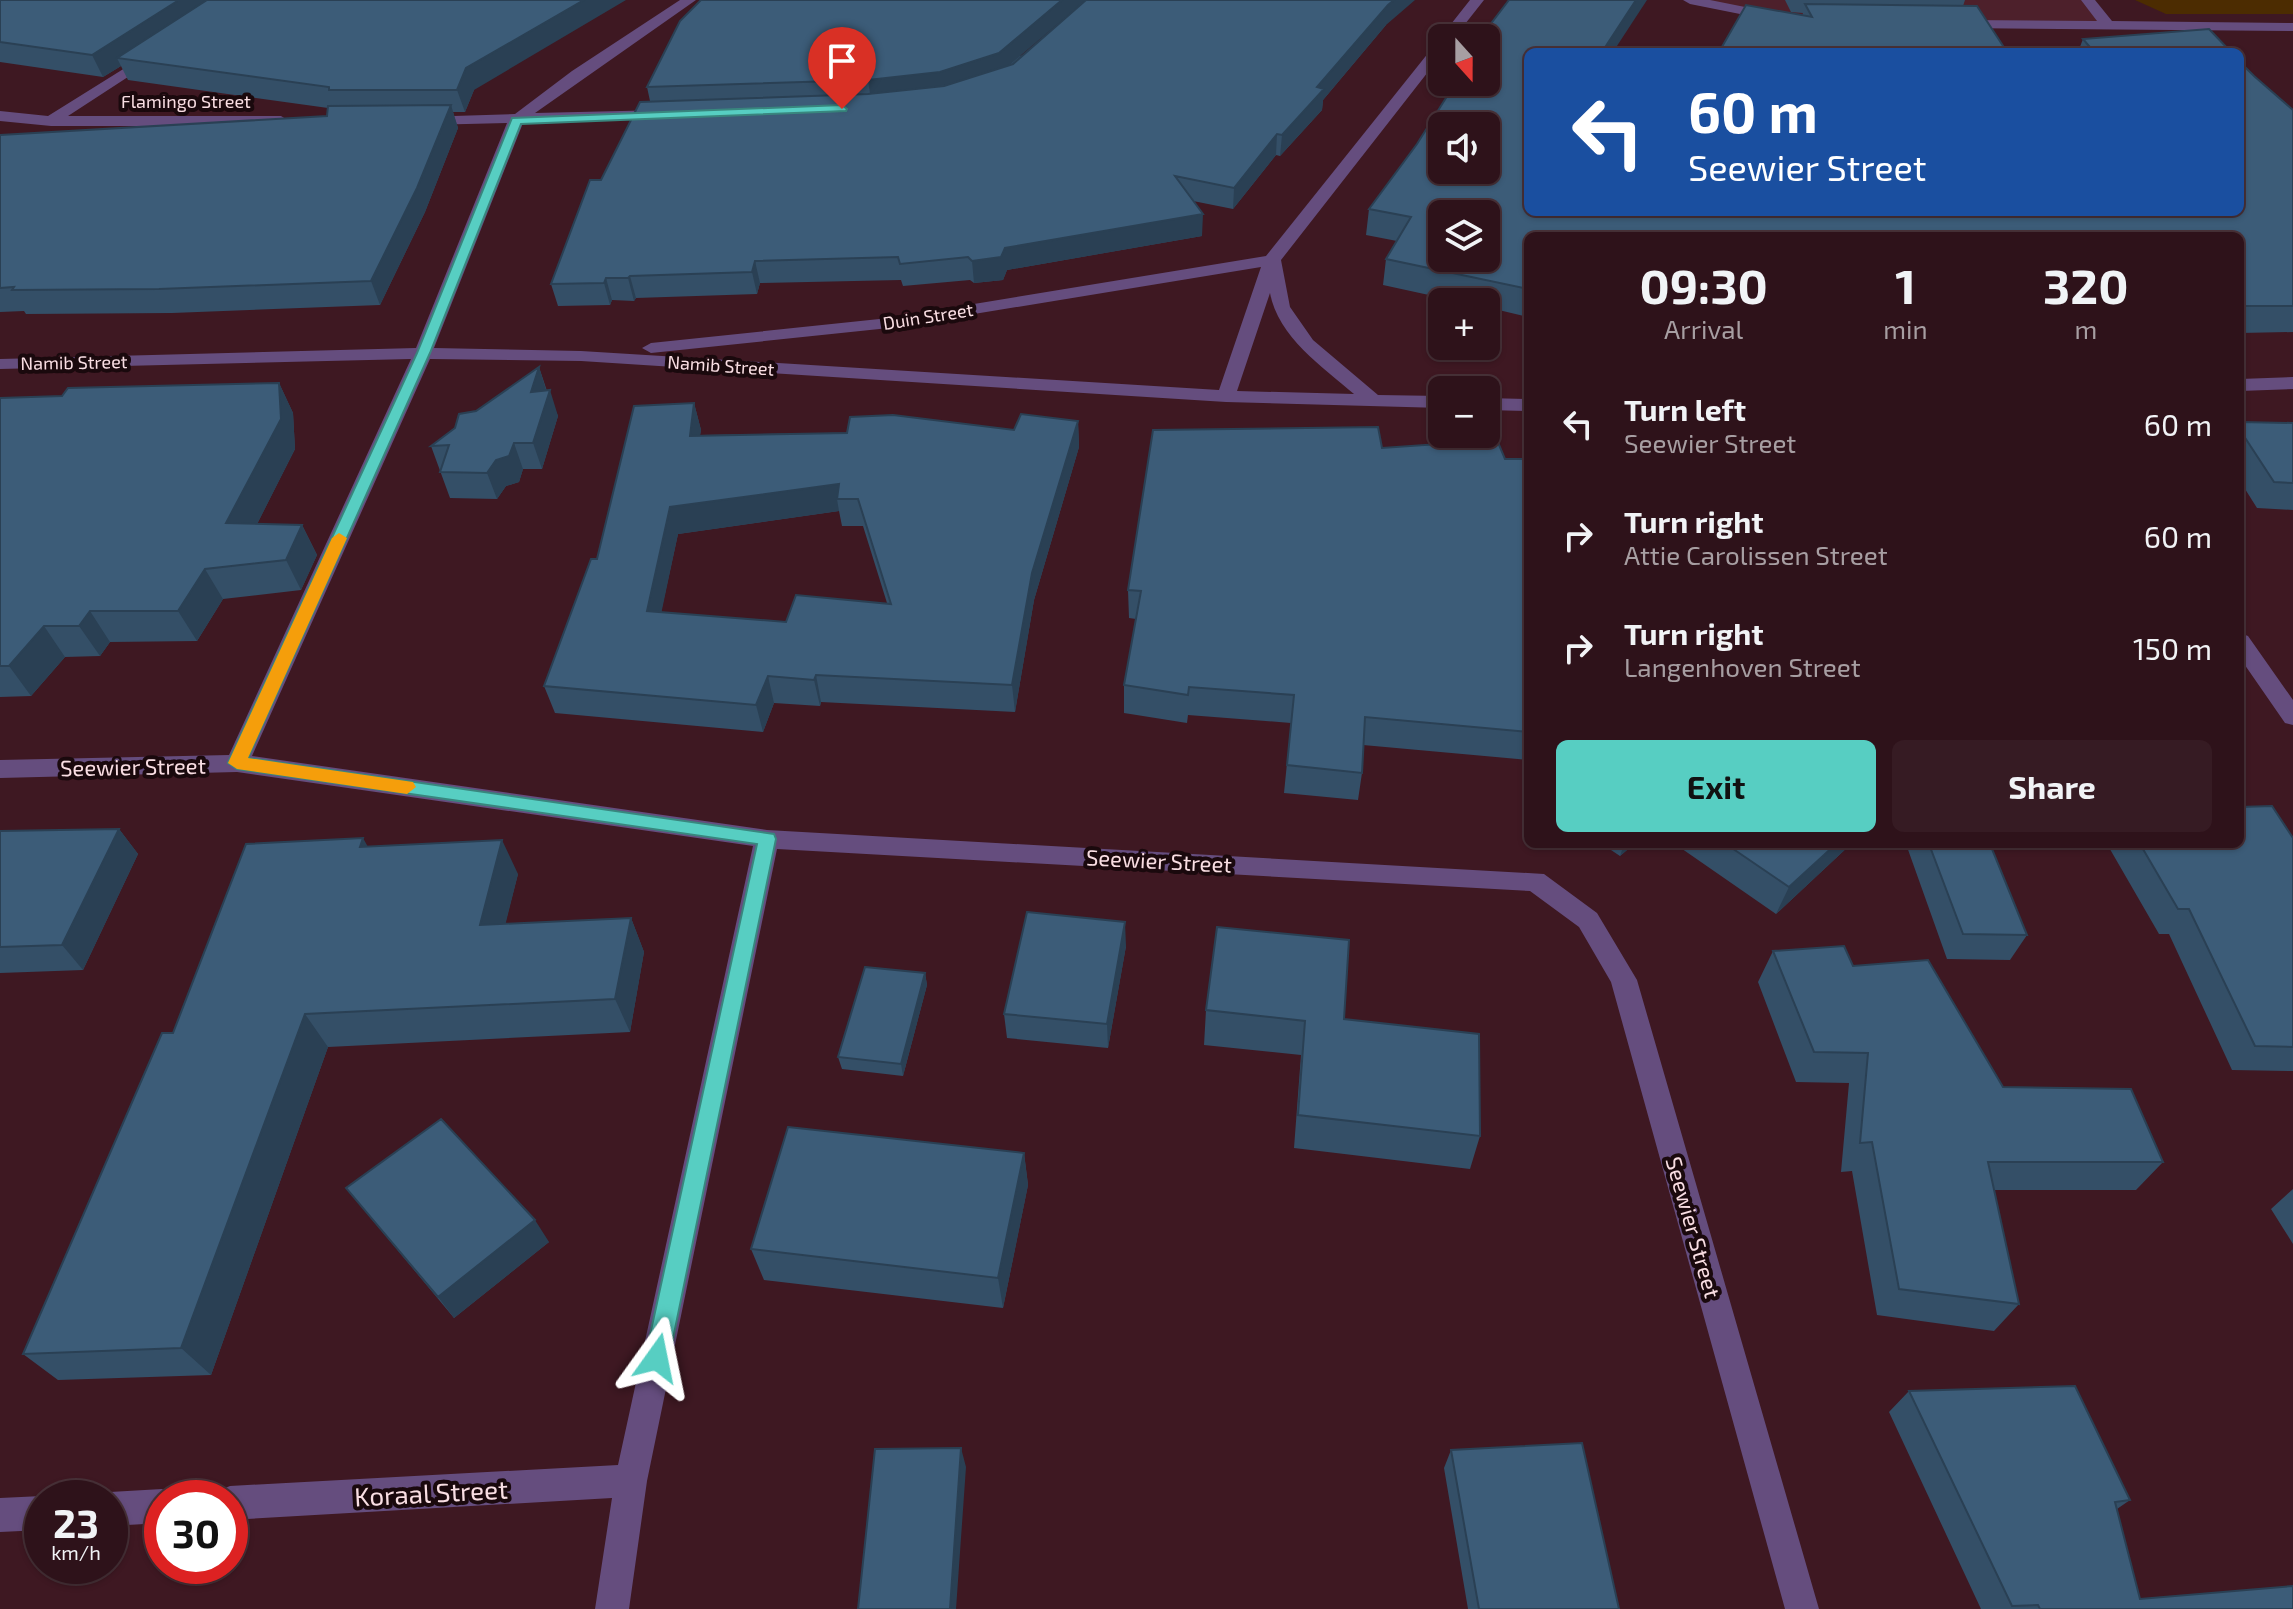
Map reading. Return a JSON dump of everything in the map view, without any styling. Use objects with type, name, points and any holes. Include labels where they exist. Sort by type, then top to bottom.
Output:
[{"type":"street","points":[[237,763],[423,353],[516,120],[577,74],[689,0]]},
{"type":"street","points":[[1458,24],[1477,0]]},
{"type":"street","points":[[1690,0],[1784,18]]},
{"type":"street","points":[[2088,0],[2109,27]]},
{"type":"street","points":[[1939,24],[2293,27]]},
{"type":"street","points":[[51,121],[157,52]]},
{"type":"street","points":[[1226,396],[1272,260],[1428,63]]},
{"type":"street","points":[[408,120],[686,114]]},
{"type":"street","name":"Flamingo Street","points":[[0,116],[51,121],[299,121]]},
{"type":"street","points":[[1272,260],[1281,307],[1307,344],[1374,401]]},
{"type":"street","name":"Duin Street","points":[[581,356],[889,323],[1272,260]]},
{"type":"street","name":"Namib Street","points":[[0,364],[423,353],[581,356],[1226,396],[1428,402]]},
{"type":"street","points":[[2244,385],[2293,383]]},
{"type":"street","points":[[1500,404],[1524,405]]},
{"type":"street","points":[[2244,647],[2293,717]]},
{"type":"street","name":"Seewier Street","points":[[0,769],[237,763],[767,839],[1535,881],[1588,920],[1624,980],[1802,1609]]},
{"type":"street","points":[[612,1609],[631,1481],[767,839]]},
{"type":"street","name":"Koraal Street","points":[[248,1502],[631,1481]]},
{"type":"street","points":[[0,1515],[24,1514]]},
{"type":"shaded area","points":[[1690,0],[2088,0],[2109,27],[1799,21]]},
{"type":"shaded area","points":[[2135,0],[2293,0],[2293,14],[2166,14]]},
{"type":"building","points":[[0,0],[179,0],[92,55],[0,42]]},
{"type":"building","points":[[207,0],[584,0],[466,68],[457,90],[329,90],[329,87],[117,58]]},
{"type":"building","points":[[701,0],[1062,0],[999,53],[940,72],[868,80],[647,87],[680,21]]},
{"type":"building","points":[[1086,0],[1394,0],[1317,87],[1324,89],[1282,135],[1277,134],[1234,188],[1175,176],[1203,214],[1005,248],[1001,257],[972,261],[968,257],[900,264],[898,257],[755,261],[752,272],[630,276],[606,278],[604,283],[551,284],[590,180],[601,180],[640,102],[868,94],[944,86],[1013,64]]},
{"type":"building","points":[[1509,0],[1636,0],[1605,48],[1524,48],[1524,216],[2244,216],[2244,66],[2293,110],[2293,306],[2244,306],[2244,232],[1524,232],[1524,288],[1448,272],[1500,272],[1500,200],[1428,200],[1428,268],[1386,259],[1411,217],[1369,209],[1428,127],[1428,184],[1500,184],[1500,112],[1437,112],[1447,96],[1500,96],[1500,24],[1491,24]]},
{"type":"building","points":[[1805,4],[1977,6],[2004,48],[1721,48],[1746,5],[1812,17]]},
{"type":"building","points":[[2209,29],[2227,48],[2091,48],[2083,39]]},
{"type":"building","points":[[451,105],[417,188],[371,281],[159,289],[0,288],[0,135],[327,116],[328,106]]},
{"type":"building","points":[[539,367],[531,392],[550,390],[533,443],[514,443],[509,456],[496,460],[487,473],[440,472],[449,445],[431,446],[455,428],[459,414],[476,411]]},
{"type":"building","points":[[279,383],[281,419],[226,523],[302,525],[286,560],[205,569],[178,611],[90,611],[79,626],[44,626],[9,666],[0,666],[0,398],[62,396],[68,388]]},
{"type":"building","points":[[694,403],[690,436],[847,433],[850,417],[893,415],[1014,430],[1021,414],[1078,421],[1032,573],[1012,685],[816,675],[814,680],[768,676],[756,705],[544,686],[591,559],[597,559],[634,406]],"holes":[[[839,484],[837,499],[858,499],[891,604],[796,595],[786,622],[647,611],[670,507]]]},
{"type":"building","points":[[2244,422],[2293,423],[2293,483],[2274,482],[2244,436]]},
{"type":"building","points":[[1378,427],[1382,448],[1428,445],[1428,448],[1500,447],[1505,459],[1524,459],[1524,732],[1365,717],[1362,773],[1287,765],[1294,695],[1189,687],[1188,695],[1124,685],[1141,591],[1128,590],[1153,430]]},
{"type":"building","points":[[2272,806],[2293,838],[2293,1047],[2255,1046],[2189,909],[2178,909],[2142,848],[2244,848],[2244,807]]},
{"type":"building","points":[[119,829],[62,945],[0,947],[0,831]]},
{"type":"building","points":[[363,838],[360,847],[502,840],[480,925],[631,918],[615,999],[305,1014],[181,1348],[23,1354],[162,1033],[173,1033],[246,844]]},
{"type":"building","points":[[1732,848],[1832,848],[1789,887]]},
{"type":"building","points":[[1931,848],[1992,848],[2027,935],[1963,934]]},
{"type":"building","points":[[1027,912],[1125,922],[1107,1024],[1004,1014]]},
{"type":"building","points":[[1217,927],[1349,940],[1344,1019],[1479,1034],[1480,1136],[1298,1115],[1305,1021],[1206,1010]]},
{"type":"building","points":[[1844,946],[1853,966],[1928,960],[2003,1087],[2131,1089],[2163,1162],[1988,1162],[2019,1304],[1899,1289],[1872,1142],[1860,1143],[1868,1053],[1814,1052],[1773,951]]},
{"type":"building","points":[[865,967],[925,973],[901,1064],[838,1057]]},
{"type":"building","points":[[441,1119],[535,1220],[438,1297],[346,1188]]},
{"type":"building","points":[[788,1127],[1024,1153],[998,1278],[751,1249]]},
{"type":"building","points":[[2075,1386],[2130,1500],[2115,1502],[2140,1599],[2293,1586],[2293,1609],[2040,1609],[2038,1605],[2012,1606],[1909,1391]]},
{"type":"building","points":[[1582,1443],[1619,1609],[1479,1609],[1451,1450]]},
{"type":"building","points":[[961,1448],[950,1609],[858,1609],[875,1449]]},
{"type":"slow traffic","points":[[339,538],[237,763],[407,787]]},
{"type":"route","points":[[657,1358],[767,839],[237,763],[423,353],[516,120],[842,109]]}]
